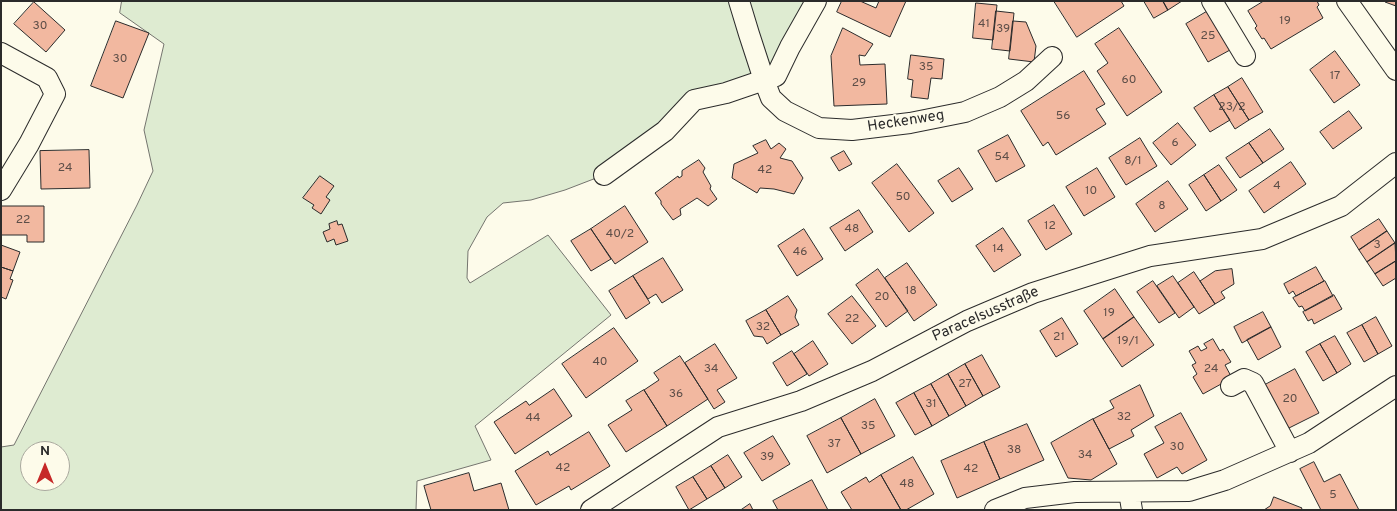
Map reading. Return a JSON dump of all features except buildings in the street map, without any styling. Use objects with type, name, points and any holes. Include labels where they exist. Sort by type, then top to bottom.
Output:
[{"type":"street","name":"Heckenweg","points":[[740,1],[771,98],[785,111],[819,128],[852,130],[910,123],[965,112],[1000,97],[1026,81],[1052,57]]},
{"type":"street","points":[[604,175],[664,131],[694,100],[726,93],[776,76],[816,1]]},
{"type":"street","points":[[1212,1],[1245,56]]},
{"type":"street","points":[[1347,1],[1396,70]]},
{"type":"street","points":[[1,53],[46,78],[55,94],[29,144],[1,190]]},
{"type":"street","name":"Paracelsusstraße","points":[[591,510],[718,427],[801,401],[872,371],[967,322],[1033,293],[1150,256],[1262,239],[1341,206],[1396,163]]},
{"type":"street","points":[[1231,386],[1244,379],[1253,383],[1290,452]]},
{"type":"street","points":[[995,510],[1025,498],[1075,492],[1130,501],[1189,491],[1225,480],[1309,443],[1396,386]]},
{"type":"green space","points":[[122,1],[816,1],[776,76],[694,100],[604,175],[565,190],[531,200],[503,203],[487,217],[468,251],[467,278],[470,283],[548,235],[611,315],[475,426],[491,460],[417,481],[416,510],[1,510],[1,447],[14,445],[153,171],[144,130],[164,44],[120,13]]}]
